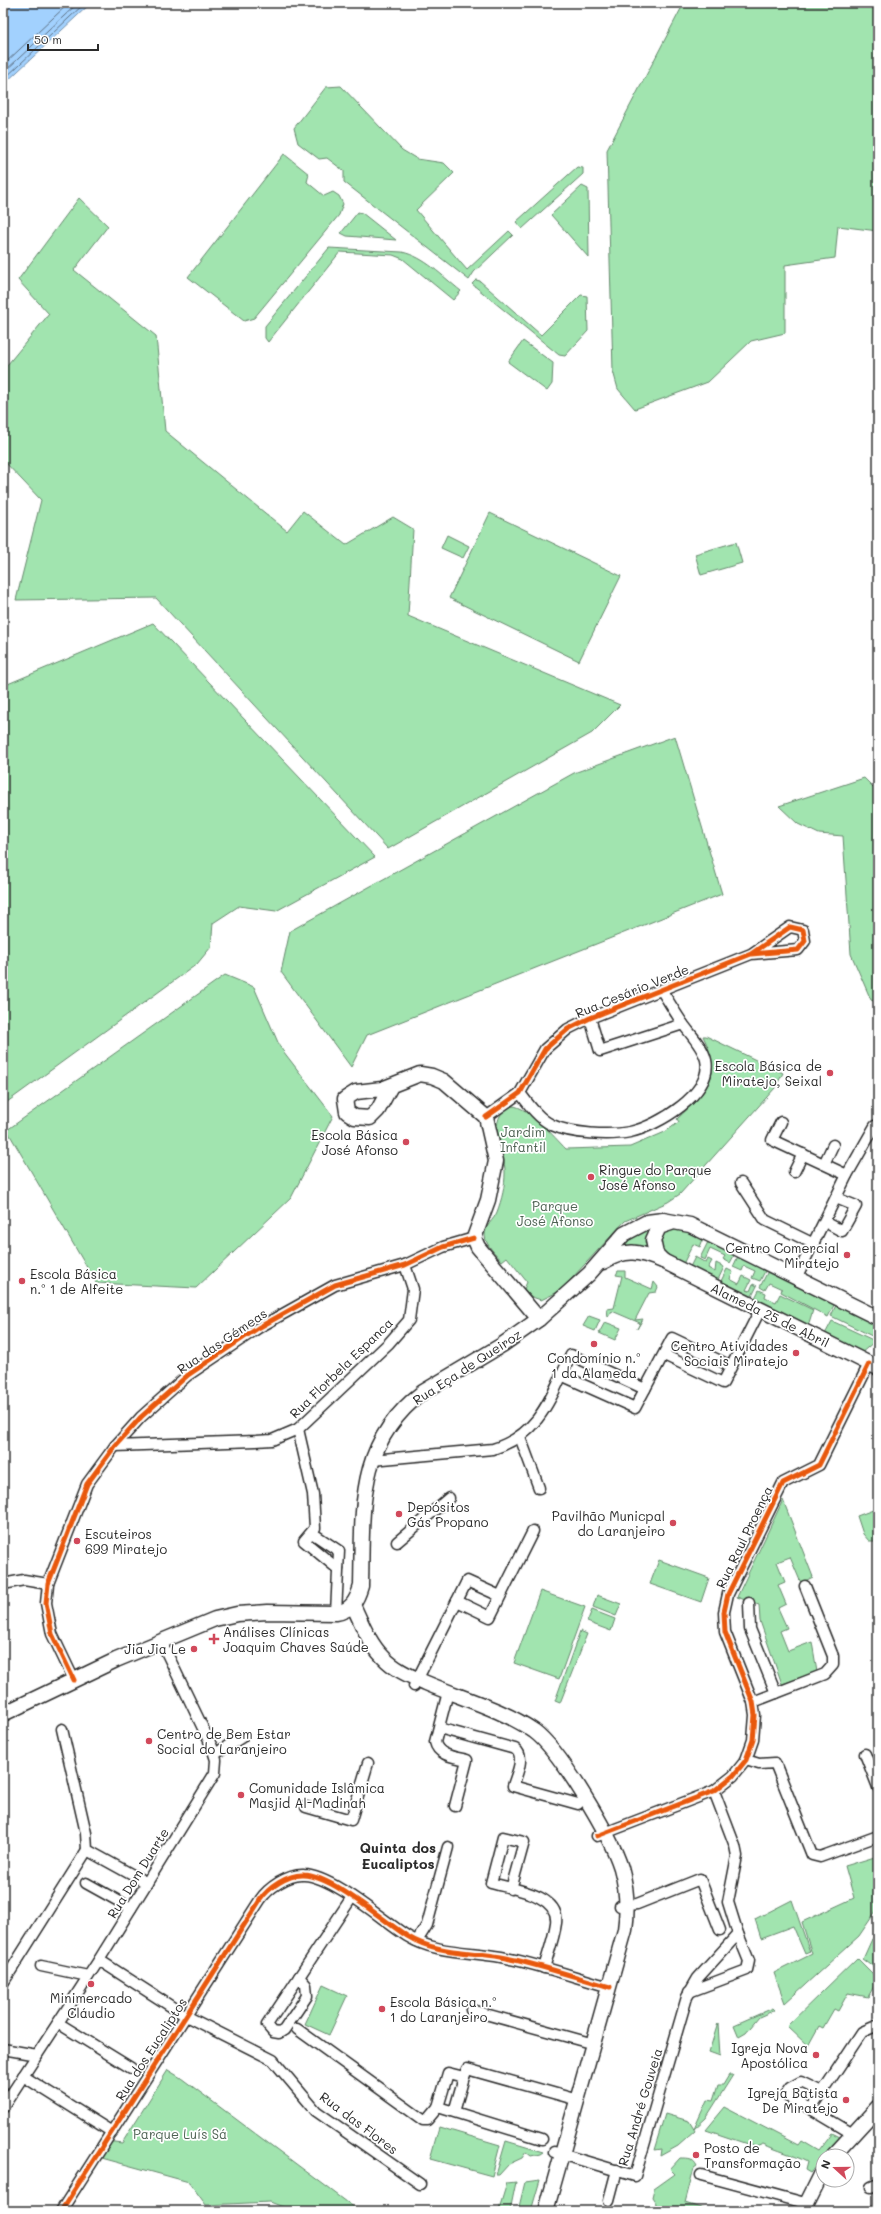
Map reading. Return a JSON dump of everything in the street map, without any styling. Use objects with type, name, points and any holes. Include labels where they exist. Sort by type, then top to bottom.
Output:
[{"type":"main road","points":[[391,1086],[420,1074],[432,1076],[444,1081],[486,1117],[496,1161],[488,1200],[474,1238],[478,1246],[539,1319]]},
{"type":"main road","points":[[596,1267],[607,1252],[624,1234],[636,1227],[663,1220],[678,1222],[690,1225],[878,1318]]},
{"type":"main road","points":[[663,1261],[656,1254],[654,1247],[654,1234],[665,1224],[678,1222]]},
{"type":"main road","name":"Alameda 25 de Abril","points":[[596,1267],[617,1254],[632,1252],[643,1253],[663,1261],[874,1366]]},
{"type":"main road","name":"Rua Eça de Queiroz","points":[[345,1609],[361,1586],[364,1496],[372,1460],[389,1426],[412,1399],[502,1345],[539,1319],[566,1296],[596,1267]]},
{"type":"main road","points":[[3,1714],[161,1640],[203,1623],[236,1614],[345,1609],[374,1660],[395,1678],[416,1683],[447,1696],[504,1724],[528,1738],[550,1759],[578,1804],[601,1834]]},
{"type":"main road","points":[[447,1696],[508,1717],[534,1731],[545,1741],[561,1762],[621,1867],[625,1930],[606,1986],[558,2153],[538,2211]]},
{"type":"main road","points":[[840,2148],[878,2107]]},
{"type":"main road","points":[[546,2211],[558,2153]]},
{"type":"main road","points":[[804,2207],[815,2187]]},
{"type":"street","points":[[790,927],[802,930],[805,941],[798,950],[751,954],[790,927]]},
{"type":"street","name":"Rua Cesário Verde","points":[[486,1117],[520,1093],[546,1049],[568,1029],[590,1018],[662,991],[751,954]]},
{"type":"street","points":[[520,1093],[533,1110],[552,1125],[573,1132],[630,1132],[654,1124],[697,1092],[706,1076],[706,1060],[696,1041],[662,991]]},
{"type":"street","points":[[590,1018],[600,1051],[683,1024]]},
{"type":"street","points":[[781,1122],[772,1140],[847,1175]]},
{"type":"street","points":[[796,1278],[847,1175],[875,1126],[878,1125]]},
{"type":"street","points":[[824,1164],[833,1145]]},
{"type":"street","points":[[794,1172],[803,1154]]},
{"type":"street","points":[[741,1184],[765,1220],[814,1244]]},
{"type":"street","points":[[825,1222],[842,1231],[856,1206],[836,1198]]},
{"type":"street","name":"Rua das Gémeas","points":[[74,1680],[52,1634],[46,1603],[49,1580],[87,1484],[114,1446],[141,1417],[188,1375],[258,1328],[335,1285],[405,1265],[443,1247],[474,1238]]},
{"type":"street","name":"Rua Florbela Espanca","points":[[114,1446],[272,1440],[298,1429],[389,1343],[409,1320],[413,1289],[405,1265]]},
{"type":"street","points":[[664,1355],[723,1383],[760,1310]]},
{"type":"street","points":[[561,1375],[635,1408],[672,1338],[731,1366]]},
{"type":"street","points":[[372,1460],[492,1449],[508,1444],[520,1437],[539,1419],[571,1355],[644,1389]]},
{"type":"street","name":"Rua Raul Proença","points":[[601,1834],[714,1791],[733,1776],[746,1760],[755,1729],[753,1702],[725,1632],[724,1612],[728,1594],[783,1483],[819,1465],[874,1366]]},
{"type":"street","points":[[298,1429],[313,1494],[315,1528],[304,1541],[338,1569]]},
{"type":"street","points":[[520,1437],[539,1488]]},
{"type":"street","points":[[397,1542],[449,1498]]},
{"type":"street","points":[[457,1601],[490,1617],[532,1531]]},
{"type":"street","points":[[312,1532],[339,1551],[338,1569],[345,1609]]},
{"type":"street","points":[[5,1582],[49,1580]]},
{"type":"street","points":[[416,1683],[467,1581],[500,1596]]},
{"type":"street","points":[[753,1702],[825,1674],[833,1665],[833,1656],[805,1586]]},
{"type":"street","points":[[749,1603],[750,1629],[776,1693]]},
{"type":"street","name":"Rua Dom Duarte","points":[[3,2107],[99,1960],[212,1780],[216,1766],[215,1754],[161,1640]]},
{"type":"street","points":[[447,1696],[435,1742],[436,1749],[440,1752],[468,1760],[455,1806]]},
{"type":"street","points":[[439,1728],[515,1749],[520,1756],[520,1760],[513,1786],[578,1804]]},
{"type":"street","points":[[3,1983],[87,1850],[86,1833],[62,1730]]},
{"type":"street","points":[[215,1754],[242,1737]]},
{"type":"street","points":[[865,1754],[878,1787]]},
{"type":"street","points":[[746,1760],[759,1764],[774,1763],[812,1855],[820,1857],[878,1836]]},
{"type":"street","points":[[306,1806],[351,1820],[368,1763]]},
{"type":"street","points":[[690,1992],[747,1970],[749,1961],[738,1934],[728,1902],[737,1856],[714,1791]]},
{"type":"street","points":[[511,1889],[524,1842],[503,1837],[491,1884],[543,1898],[554,1910],[556,1924],[544,1968]]},
{"type":"street","points":[[417,1941],[427,1925],[448,1847]]},
{"type":"street","points":[[87,1850],[147,1883]]},
{"type":"street","name":"Rua dos Eucaliptos","points":[[61,2211],[265,1892],[303,1874],[324,1881],[352,1897]]},
{"type":"street","points":[[623,1905],[637,1904],[700,1880],[720,1930]]},
{"type":"street","points":[[86,1883],[131,1908]]},
{"type":"street","points":[[299,1977],[306,1985],[306,1996],[284,2030],[279,2033],[273,2032],[267,2024],[352,1897],[417,1941],[434,1949],[501,1957],[606,1986]]},
{"type":"street","points":[[690,1992],[698,1978],[738,1934]]},
{"type":"street","name":"Rua das Flores","points":[[99,1960],[186,2016],[272,2060],[316,2111],[420,2184]]},
{"type":"street","points":[[41,1966],[88,1976]]},
{"type":"street","name":"Rua André Gouveia","points":[[558,2153],[635,2176],[690,1992]]},
{"type":"street","points":[[471,2010],[590,2043]]},
{"type":"street","points":[[58,2023],[131,2068]]},
{"type":"street","points":[[811,2109],[862,2032],[876,2026],[878,2027]]},
{"type":"street","points":[[297,2030],[423,2120],[427,2120],[438,2107],[448,2073],[464,2077]]},
{"type":"street","points":[[3,2049],[37,2055]]},
{"type":"street","points":[[454,2112],[467,2069],[574,2099]]},
{"type":"street","points":[[23,2076],[112,2132]]},
{"type":"street","points":[[822,2092],[801,2082],[790,2088],[785,2095],[853,2134]]},
{"type":"street","points":[[438,2107],[542,2139]]},
{"type":"street","points":[[609,2200],[617,2170]]},
{"type":"street","points":[[701,2176],[804,2207]]},
{"type":"green space","points":[[684,3],[878,3],[878,231],[838,226],[835,258],[785,265],[785,333],[751,341],[708,382],[635,409],[618,389],[613,371],[607,150]]},
{"type":"green space","points":[[341,86],[402,150],[417,159],[444,163],[454,173],[416,210],[467,270],[509,231],[513,235],[474,272],[469,280],[344,182],[344,171],[327,158],[319,159],[298,143],[294,128],[326,87]]},
{"type":"green space","points":[[284,154],[309,174],[307,182],[324,196],[333,192],[339,196],[343,204],[339,215],[254,318],[244,321],[188,277]]},
{"type":"green space","points":[[577,167],[583,168],[583,174],[522,229],[516,222]]},
{"type":"green space","points":[[582,186],[588,189],[589,258],[551,215]]},
{"type":"green space","points":[[79,198],[108,226],[74,270],[156,336],[165,431],[287,531],[303,511],[346,545],[393,517],[413,529],[408,616],[620,705],[592,733],[388,849],[156,598],[16,600],[41,500],[3,460],[3,370],[49,314],[18,280]]},
{"type":"green space","points":[[358,212],[362,213],[396,240],[347,236],[341,233]]},
{"type":"green space","points":[[329,248],[402,252],[410,254],[433,268],[461,291],[453,300],[403,259],[393,255],[340,252],[268,342],[265,338],[265,326]]},
{"type":"green space","points":[[476,280],[480,281],[541,335],[581,295],[587,296],[588,331],[565,356],[559,355],[472,284]]},
{"type":"green space","points":[[523,341],[553,363],[552,384],[547,391],[508,362]]},
{"type":"green space","points":[[490,513],[621,576],[579,661],[449,598]]},
{"type":"green space","points":[[447,535],[469,546],[463,558],[441,548]]},
{"type":"green space","points":[[736,542],[742,563],[701,575],[695,554]]},
{"type":"green space","points":[[153,623],[375,857],[276,911],[239,906],[213,923],[211,947],[197,964],[3,1105],[3,686]]},
{"type":"green space","points":[[675,736],[722,894],[367,1035],[351,1067],[281,972],[290,931],[574,773]]},
{"type":"green space","points":[[864,778],[878,792],[878,1003],[871,1000],[851,954],[843,836],[819,834],[798,824],[779,806]]},
{"type":"green space","points":[[225,975],[254,987],[280,1047],[333,1116],[291,1198],[196,1288],[96,1283],[7,1130]]},
{"type":"green space","name":"Parque José Afonso","points":[[703,1036],[706,1036],[783,1073],[775,1088],[680,1194],[668,1202],[625,1221],[560,1291],[541,1300],[532,1297],[524,1289],[527,1282],[507,1257],[502,1261],[494,1253],[487,1243],[485,1236],[486,1229],[496,1215],[502,1197],[505,1173],[497,1127],[499,1118],[503,1111],[512,1106],[526,1111],[541,1123],[566,1149],[630,1147],[665,1132],[679,1122],[677,1119],[697,1100],[704,1091],[712,1073],[712,1063],[709,1050]]},
{"type":"green space","points":[[657,1225],[649,1252],[605,1258],[627,1237]]},
{"type":"green space","points":[[670,1225],[704,1237],[700,1247],[693,1244],[682,1266],[664,1256],[658,1234]]},
{"type":"green space","points":[[709,1240],[736,1252],[730,1263],[723,1259],[725,1256],[710,1249],[705,1260],[700,1258]]},
{"type":"green space","points":[[739,1254],[767,1267],[760,1281],[752,1278],[755,1271],[744,1266],[742,1271],[733,1267]]},
{"type":"green space","points":[[695,1257],[706,1263],[708,1259],[712,1261],[708,1268],[715,1272],[716,1263],[724,1267],[716,1284],[689,1269]]},
{"type":"green space","points":[[727,1269],[733,1272],[730,1279],[739,1284],[743,1276],[751,1280],[746,1290],[750,1291],[753,1284],[757,1286],[750,1300],[719,1285]]},
{"type":"green space","points":[[769,1269],[835,1303],[828,1317],[781,1292],[782,1289],[769,1283],[765,1290],[760,1287]]},
{"type":"green space","points":[[618,1271],[625,1271],[625,1277],[652,1289],[654,1282],[658,1287],[656,1292],[649,1293],[635,1320],[643,1319],[637,1329],[640,1323],[612,1311],[608,1317],[607,1309],[614,1308],[622,1276],[616,1275]]},
{"type":"green space","points":[[759,1290],[766,1293],[765,1297],[776,1302],[780,1294],[813,1310],[807,1329],[753,1302]]},
{"type":"green space","points":[[837,1303],[878,1322],[878,1339],[831,1316]]},
{"type":"green space","points":[[589,1316],[600,1320],[595,1331],[583,1326]]},
{"type":"green space","points":[[832,1321],[875,1341],[860,1354],[824,1336]]},
{"type":"green space","points":[[605,1322],[621,1328],[615,1340],[599,1333]]},
{"type":"green space","points":[[783,1500],[813,1577],[801,1583],[790,1557],[777,1562],[785,1582],[778,1585],[786,1604],[778,1608],[787,1628],[780,1631],[788,1651],[812,1642],[817,1672],[782,1684],[760,1621],[759,1605],[737,1597]]},
{"type":"green space","points":[[873,1510],[878,1512],[878,1541],[869,1541],[863,1534],[857,1516]]},
{"type":"green space","points":[[659,1560],[709,1578],[701,1602],[650,1584]]},
{"type":"green space","points":[[540,1591],[585,1607],[559,1679],[514,1663]]},
{"type":"green space","points":[[597,1595],[621,1604],[616,1616],[593,1607]]},
{"type":"green space","points":[[592,1610],[615,1619],[611,1631],[587,1622]]},
{"type":"green space","points":[[580,1631],[587,1634],[560,1703],[555,1701]]},
{"type":"green space","points":[[878,1856],[878,1908],[859,1936],[785,2003],[774,1973],[812,1954],[802,1922],[854,1898],[845,1866]]},
{"type":"green space","points":[[792,1900],[810,1952],[805,1954],[793,1926],[761,1938],[755,1919]]},
{"type":"green space","points":[[878,1933],[878,1970],[863,1959],[872,1939]]},
{"type":"green space","points":[[857,1958],[878,1979],[868,1997],[848,1993],[838,2011],[834,2009],[823,2028],[819,2026],[808,2046],[787,2026]]},
{"type":"green space","points":[[323,1985],[347,1996],[329,2035],[305,2024]]},
{"type":"green space","points":[[773,2008],[775,2010],[759,2017],[746,2033],[739,2037],[734,2025]]},
{"type":"green space","points":[[718,2023],[720,2056],[709,2052]]},
{"type":"green space","name":"Parque Luís Sá","points":[[168,2070],[181,2078],[359,2211],[294,2211],[270,2202],[206,2205],[189,2182],[98,2157],[107,2141],[122,2143]]},
{"type":"green space","points":[[729,2075],[733,2075],[706,2118],[694,2129],[707,2100],[713,2101],[718,2085],[723,2085]]},
{"type":"green space","points":[[725,2107],[798,2145],[801,2141],[815,2149],[815,2167],[810,2173],[805,2170],[807,2162],[796,2157],[763,2144],[756,2147],[706,2130]]},
{"type":"green space","points":[[665,2114],[689,2121],[695,2131],[678,2146],[660,2156],[661,2149],[654,2150]]},
{"type":"green space","points":[[439,2127],[500,2145],[492,2176],[430,2159]]},
{"type":"green space","points":[[832,2133],[840,2137],[831,2148],[820,2148]]},
{"type":"green space","points":[[506,2141],[543,2152],[531,2156],[526,2152],[522,2158],[509,2164],[499,2175],[496,2175]]},
{"type":"green space","points":[[680,2158],[690,2159],[694,2161],[697,2166],[694,2168],[685,2203],[710,2211],[654,2211],[656,2203],[652,2197],[654,2189],[675,2174],[670,2169]]},
{"type":"green space","points":[[540,2180],[531,2211],[518,2211],[525,2182]]},
{"type":"green space","points":[[516,2182],[510,2211],[499,2209],[507,2183]]},
{"type":"water","points":[[3,3],[91,3],[3,85]]},
{"type":"cycle path","points":[[486,1117],[520,1093],[545,1049],[568,1029],[590,1018],[751,954],[790,927],[803,930],[805,941],[798,950],[751,954]]},
{"type":"cycle path","points":[[74,1680],[52,1634],[46,1603],[48,1584],[87,1484],[115,1446],[141,1417],[188,1375],[258,1328],[335,1285],[405,1265],[443,1247],[474,1238]]},
{"type":"cycle path","points":[[597,1836],[714,1791],[733,1776],[746,1760],[753,1740],[755,1715],[753,1702],[725,1632],[724,1612],[728,1594],[783,1483],[819,1465],[869,1364]]},
{"type":"cycle path","points":[[61,2211],[260,1900],[268,1891],[285,1879],[298,1875],[304,1875],[316,1877],[329,1883],[357,1900],[407,1936],[429,1946],[515,1960],[610,1987]]},
{"type":"place","name":"Escola Básica de Miratejo, Seixal","points":[[830,1073]]},
{"type":"place","name":"Escola Básica José Afonso","points":[[406,1142]]},
{"type":"place","name":"Ringue do Parque José Afonso","points":[[591,1177]]},
{"type":"place","name":"Centro Comercial Miratejo","points":[[847,1255]]},
{"type":"place","name":"Escola Básica n.º 1 de Alfeite","points":[[22,1281]]},
{"type":"place","name":"Condomínio n.º 1 da Alameda","points":[[594,1344]]},
{"type":"place","name":"Centro Atividades Sociais Miratejo","points":[[796,1353]]},
{"type":"place","name":"Depósitos Gás Propano","points":[[399,1514]]},
{"type":"place","name":"Pavilhão Municpal do Laranjeiro","points":[[673,1523]]},
{"type":"place","name":"Escuteiros 699 Miratejo","points":[[77,1541]]},
{"type":"place","name":"Análises Clínicas Joaquim Chaves Saúde","points":[[214,1639]]},
{"type":"place","name":"Jia Jia Le","points":[[194,1649]]},
{"type":"place","name":"Centro de Bem Estar Social do Laranjeiro","points":[[149,1741]]},
{"type":"place","name":"Comunidade Islâmica Masjid Al-Madinah","points":[[241,1795]]},
{"type":"place","name":"Minimercado Cláudio","points":[[91,1984]]},
{"type":"place","name":"Escola Básica n.º 1 do Laranjeiro","points":[[382,2009]]},
{"type":"place","name":"Igreja Nova Apostólica","points":[[816,2055]]},
{"type":"place","name":"Igreja Batista De Miratejo","points":[[846,2100]]},
{"type":"place","name":"Posto de Transformação","points":[[696,2155]]},
{"type":"district","name":"Quinta dos Eucaliptos","points":[[398,1856]]},
{"type":"park label","name":"Jardim Infantil","points":[[523,1140]]}]
